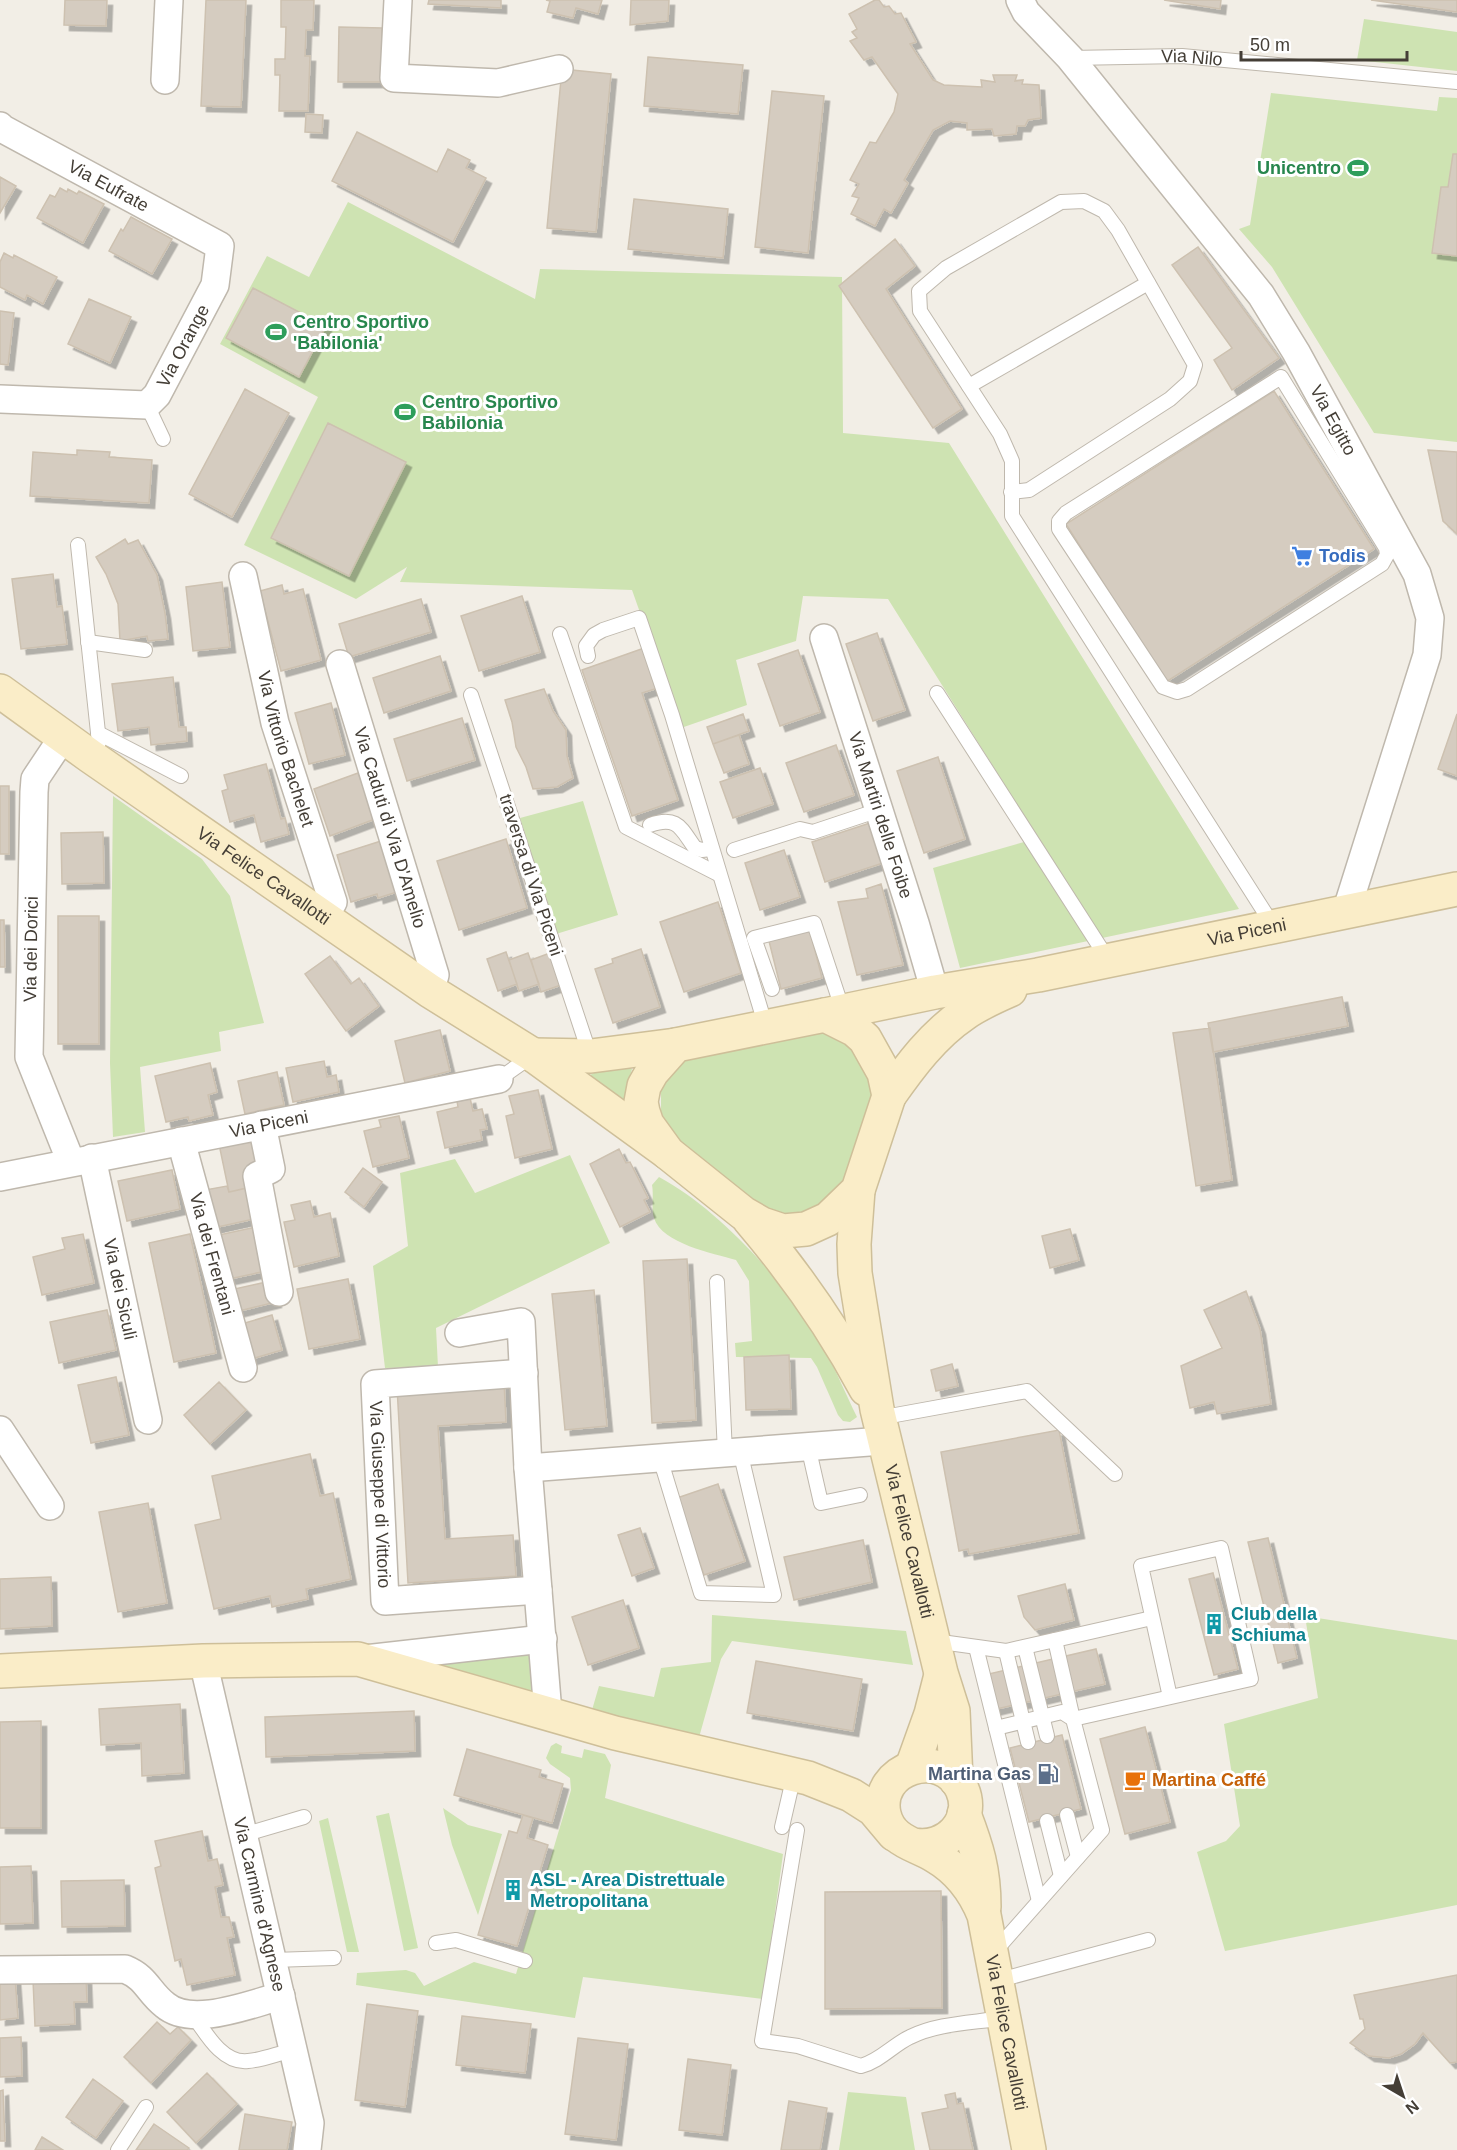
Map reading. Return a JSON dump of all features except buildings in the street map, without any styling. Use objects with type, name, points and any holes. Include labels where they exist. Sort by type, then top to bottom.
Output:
[{"type":"main road","name":"Via Felice Cavallotti","points":[[0,691],[63,736],[94,744],[324,917],[430,990],[533,1055],[668,1153]]},
{"type":"main road","name":"Via Piceni","points":[[676,1045],[834,1013],[939,1009],[965,1013],[1038,975],[1457,889]]},
{"type":"main road","name":"Via Piceni","points":[[889,1096],[912,1065],[939,1009]]},
{"type":"main road","points":[[676,1045],[652,1072],[644,1086],[641,1102],[647,1124],[668,1153],[744,1213],[762,1224],[783,1231],[806,1229],[828,1218],[858,1190],[889,1096],[884,1072],[866,1039],[834,1013]]},
{"type":"main road","points":[[533,1055],[591,1056],[676,1045]]},
{"type":"main road","name":"Via Felice Cavallotti","points":[[858,1190],[854,1244],[855,1274],[875,1423]]},
{"type":"main road","name":"Via Felice Cavallotti","points":[[744,1213],[818,1306],[849,1356],[875,1423],[953,1711],[956,1780],[964,1796],[964,1814],[975,1841],[982,1869],[984,1915],[1029,2150]]},
{"type":"main road","points":[[0,1671],[203,1661],[358,1659],[406,1663],[548,1713],[615,1733],[801,1776],[851,1795],[873,1809],[904,1840],[930,1846],[946,1840],[958,1829],[964,1814]]},
{"type":"main road","name":"Via Felice Cavallotti","points":[[941,1673],[931,1714],[903,1773],[887,1789],[884,1813],[887,1824],[904,1840],[936,1856],[963,1878],[976,1895],[984,1915]]},
{"type":"main road","points":[[801,1776],[903,1773],[924,1765],[936,1766],[956,1780]]},
{"type":"street","points":[[165,80],[169,0]]},
{"type":"street","points":[[398,0],[394,78],[498,83],[559,69]]},
{"type":"street","points":[[1002,0],[1023,6]]},
{"type":"street","name":"Via Egitto","points":[[1023,6],[1070,58],[1262,295],[1296,352],[1418,574],[1430,618],[1427,655],[1346,912]]},
{"type":"street","name":"Via Eufrate","points":[[0,126],[220,246]]},
{"type":"street","name":"Via Orange","points":[[0,399],[147,405],[157,395],[215,285],[220,246]]},
{"type":"street","name":"Via Vittorio Bachelet","points":[[243,576],[275,723],[333,902],[324,917]]},
{"type":"street","name":"Via Martiri delle Foibe","points":[[824,638],[915,922],[939,1009]]},
{"type":"street","name":"Via Caduti di Via D'Amelio","points":[[339,664],[435,975],[430,990]]},
{"type":"street","name":"Via dei Dorici","points":[[63,736],[41,768],[34,786],[29,1057],[82,1160]]},
{"type":"street","name":"Via Piceni","points":[[0,1178],[499,1079]]},
{"type":"street","points":[[262,1125],[270,1169],[257,1176],[279,1292]]},
{"type":"street","name":"Via dei Frentani","points":[[181,1141],[243,1368]]},
{"type":"street","name":"Via dei Siculi","points":[[82,1160],[148,1420]]},
{"type":"street","points":[[459,1333],[521,1322],[528,1468],[548,1713]]},
{"type":"street","name":"Via Giuseppe di Vittorio","points":[[524,1373],[375,1384],[385,1601],[538,1590]]},
{"type":"street","points":[[528,1468],[808,1446],[875,1423]]},
{"type":"street","points":[[0,1430],[50,1506]]},
{"type":"street","points":[[406,1663],[543,1639]]},
{"type":"street","name":"Via Carmine d'Agnese","points":[[203,1661],[310,2123],[307,2150]]},
{"type":"street","points":[[0,1970],[125,1969],[146,1981],[164,2005],[176,2012],[192,2015],[207,2014],[281,1996]]},
{"type":"lane","name":"Via Nilo","points":[[1070,58],[1182,56],[1457,82]]},
{"type":"lane","points":[[1011,492],[1029,490],[1170,399],[1190,381],[1195,365],[1118,230],[1104,211],[1084,201],[1061,202],[946,268],[919,291],[920,311],[1000,434],[1012,461],[1011,492],[1012,516],[1274,927]]},
{"type":"lane","points":[[969,386],[1148,283]]},
{"type":"lane","points":[[1281,377],[1386,548],[1387,555],[1382,564],[1186,689],[1177,692],[1163,687],[1059,529],[1059,520],[1066,513],[1281,377]]},
{"type":"lane","points":[[147,405],[163,439]]},
{"type":"lane","points":[[78,545],[88,642],[94,744],[182,776]]},
{"type":"lane","points":[[588,656],[586,645],[594,635],[639,618],[672,715],[718,874],[766,1027]]},
{"type":"lane","points":[[560,634],[626,827],[718,874]]},
{"type":"lane","points":[[88,642],[145,650]]},
{"type":"lane","points":[[938,693],[1109,961]]},
{"type":"lane","name":"traversa di Via Piceni","points":[[471,695],[591,1056]]},
{"type":"lane","points":[[734,850],[800,829],[813,832],[879,810]]},
{"type":"lane","points":[[650,825],[665,821],[677,825],[683,830],[694,848],[711,849]]},
{"type":"lane","points":[[772,989],[754,938],[814,923],[834,1013]]},
{"type":"lane","name":"Via Piceni","points":[[499,1079],[533,1055]]},
{"type":"lane","points":[[660,1458],[701,1593],[774,1595],[732,1452],[717,1282]]},
{"type":"lane","points":[[875,1423],[1028,1391],[1115,1474]]},
{"type":"lane","points":[[808,1446],[820,1503],[860,1495]]},
{"type":"lane","points":[[996,1728],[1062,1712],[1073,1719],[1251,1679],[1221,1548],[1141,1566],[1170,1697]]},
{"type":"lane","points":[[934,1641],[1006,1651],[1152,1618]]},
{"type":"lane","points":[[994,1968],[1039,1901],[1102,1830],[1055,1640]]},
{"type":"lane","points":[[976,1647],[1039,1901]]},
{"type":"lane","points":[[1025,1647],[1047,1736]]},
{"type":"lane","points":[[1006,1651],[1028,1742]]},
{"type":"lane","points":[[782,1827],[801,1776]]},
{"type":"lane","points":[[1067,1815],[1078,1857]]},
{"type":"lane","points":[[243,1835],[304,1817]]},
{"type":"lane","points":[[1047,1821],[1061,1876]]},
{"type":"lane","points":[[797,1830],[762,2041],[798,2046],[861,2066],[878,2059],[908,2037],[922,2031],[1003,2018]]},
{"type":"lane","points":[[436,1943],[456,1940],[525,1961]]},
{"type":"lane","points":[[994,1968],[1148,1940]]},
{"type":"lane","points":[[273,1960],[334,1958]]},
{"type":"lane","points":[[192,2015],[213,2043],[237,2061],[248,2061],[294,2050]]},
{"type":"lane","points":[[118,2150],[146,2107]]},
{"type":"green space","points":[[1364,19],[1457,32],[1457,71],[1357,60]]},
{"type":"green space","name":"Unicentro","points":[[1271,93],[1437,111],[1439,97],[1457,98],[1457,442],[1374,433],[1272,267],[1239,229],[1250,225]]},
{"type":"green space","points":[[348,202],[535,299],[540,269],[842,277],[843,433],[949,443],[1239,909],[960,968],[933,868],[1038,838],[888,599],[803,596],[796,641],[736,660],[747,705],[681,728],[632,590],[400,582],[407,567],[356,599],[244,545],[318,397],[220,344],[267,256],[309,277]]},
{"type":"green space","points":[[113,796],[202,859],[230,896],[264,1023],[219,1032],[221,1051],[140,1067],[145,1132],[113,1137],[110,1063]]},
{"type":"green space","points":[[583,801],[618,915],[556,934],[520,818]]},
{"type":"green space","points":[[821,1032],[851,1045],[871,1081],[871,1108],[846,1183],[837,1195],[804,1216],[779,1216],[754,1203],[670,1133],[661,1111],[661,1090],[677,1066],[686,1059]]},
{"type":"green space","points":[[632,1069],[627,1087],[625,1109],[589,1076],[604,1070]]},
{"type":"green space","points":[[570,1155],[610,1243],[436,1328],[438,1367],[385,1368],[373,1266],[408,1246],[400,1173],[455,1159],[475,1193]]},
{"type":"green space","points":[[659,1177],[683,1191],[706,1209],[753,1253],[774,1277],[811,1327],[857,1417],[850,1422],[843,1421],[838,1415],[811,1358],[736,1357],[735,1343],[752,1341],[749,1281],[736,1260],[677,1241],[659,1227],[653,1214],[652,1185]]},
{"type":"green space","points":[[712,1615],[906,1631],[913,1665],[732,1641],[721,1659],[698,1741],[592,1710],[599,1686],[654,1697],[661,1668],[711,1662]]},
{"type":"green space","points":[[1305,1616],[1457,1640],[1457,1905],[1225,1951],[1197,1852],[1226,1841],[1240,1826],[1224,1724],[1318,1698]]},
{"type":"green space","points":[[538,1645],[541,1697],[416,1659]]},
{"type":"green space","points":[[556,1743],[562,1746],[561,1753],[582,1758],[584,1749],[605,1754],[611,1765],[605,1798],[783,1854],[763,1999],[583,1977],[575,2018],[356,1985],[357,1973],[406,1970],[415,1973],[424,1986],[474,1962],[516,1974],[571,1790],[570,1778],[550,1764],[546,1758],[551,1746]]},
{"type":"green space","points":[[443,1808],[468,1825],[502,1834],[478,1915],[452,1845]]},
{"type":"green space","points":[[389,1813],[418,1948],[404,1951],[376,1816]]},
{"type":"green space","points":[[328,1818],[359,1952],[347,1952],[319,1821]]},
{"type":"green space","points":[[848,2092],[906,2097],[915,2150],[839,2150]]},
{"type":"place","name":"Unicentro","points":[[1358,168]]},
{"type":"place","name":"Centro Sportivo 'Babilonia'","points":[[276,332]]},
{"type":"place","name":"Centro Sportivo Babilonia","points":[[405,412]]},
{"type":"place","name":"Todis","points":[[1302,556]]},
{"type":"place","name":"Club della Schiuma","points":[[1214,1624]]},
{"type":"place","name":"Martina Gas","points":[[1048,1774]]},
{"type":"place","name":"Martina Caffé","points":[[1135,1780]]},
{"type":"place","name":"ASL - Area Distrettuale Metropolitana","points":[[513,1890]]}]
